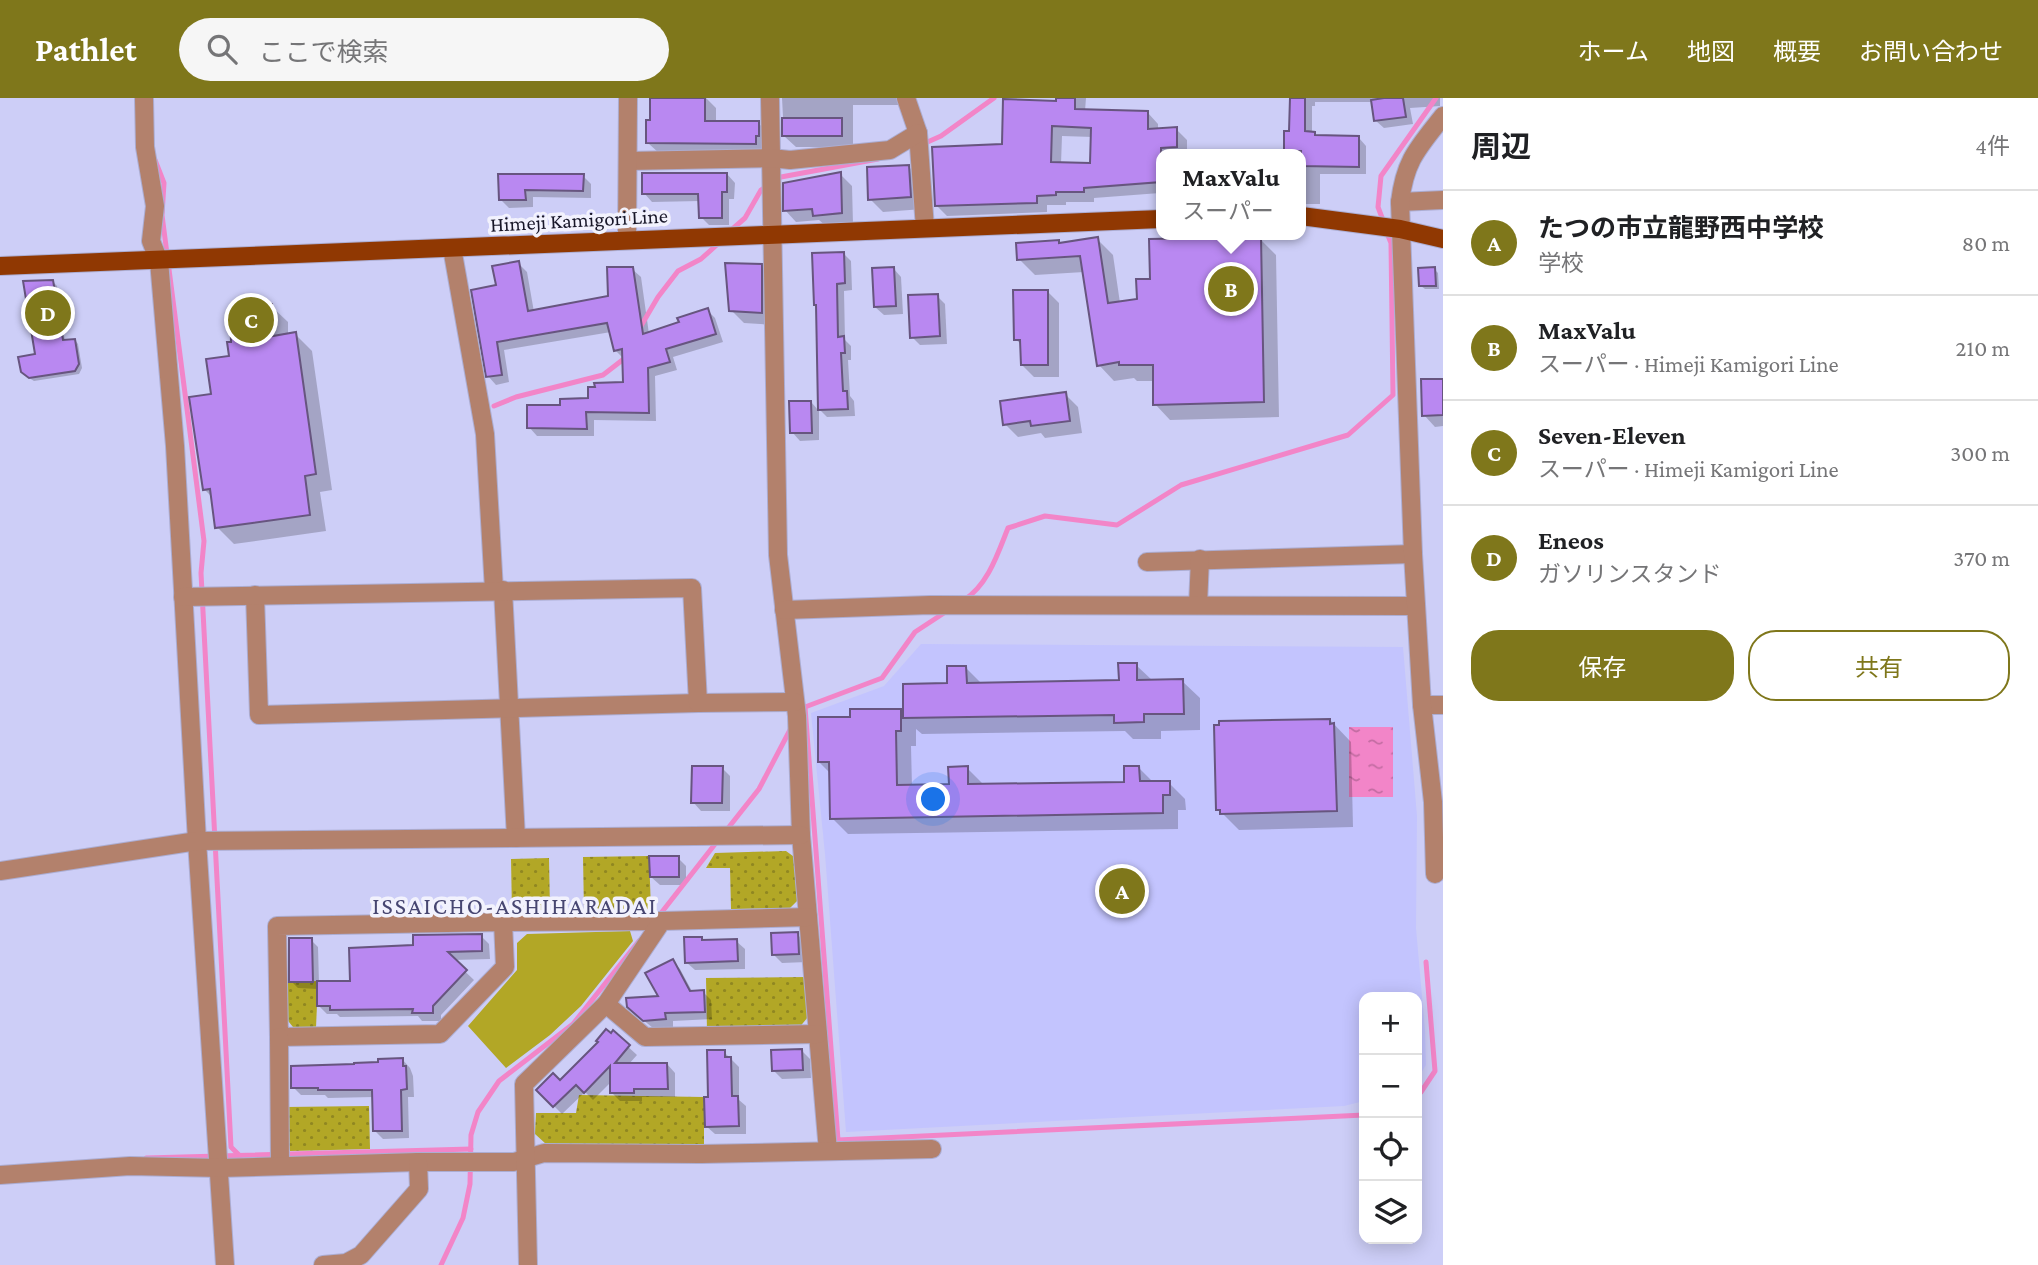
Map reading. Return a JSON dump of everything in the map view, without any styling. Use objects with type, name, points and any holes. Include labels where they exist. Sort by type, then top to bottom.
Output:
[{"type":"main road","points":[[1306,217],[1400,229],[1443,239]]},
{"type":"main road","name":"Himeji Kamigori Line","points":[[0,266],[1156,219]]},
{"type":"street","points":[[144,98],[145,147],[155,206],[151,241],[159,261],[175,446],[197,841],[225,1265]]},
{"type":"street","points":[[627,240],[628,98]]},
{"type":"street","points":[[770,98],[778,555],[795,702],[801,835],[828,1151]]},
{"type":"street","points":[[906,98],[918,133],[925,228]]},
{"type":"street","points":[[1434,874],[1438,802],[1422,705],[1413,554],[1400,202],[1403,178],[1412,156],[1443,116]]},
{"type":"street","points":[[628,161],[771,166],[790,160],[890,150],[918,133]]},
{"type":"street","points":[[1400,202],[1443,200]]},
{"type":"street","points":[[452,248],[485,434],[510,708],[516,838]]},
{"type":"street","points":[[1147,562],[1413,554]]},
{"type":"street","points":[[1198,604],[1200,559]]},
{"type":"street","points":[[183,597],[692,588],[698,703]]},
{"type":"street","points":[[255,595],[259,715],[795,702]]},
{"type":"street","points":[[784,610],[930,604],[1416,606]]},
{"type":"street","points":[[1422,705],[1443,705]]},
{"type":"street","points":[[0,871],[197,841],[801,835]]},
{"type":"street","points":[[280,1166],[277,926],[808,917]]},
{"type":"street","points":[[528,1265],[524,1084],[606,1004],[662,921]]},
{"type":"street","points":[[279,1037],[440,1034],[505,967],[503,922]]},
{"type":"street","points":[[606,1004],[645,1037],[818,1034]]},
{"type":"street","points":[[0,1175],[130,1166],[220,1168],[514,1162],[544,1153],[701,1154],[932,1149]]},
{"type":"street","points":[[324,1265],[346,1263],[361,1255],[419,1189],[418,1162]]},
{"type":"shaded area","points":[[921,644],[1403,647],[1417,816],[1416,928],[1422,992],[1359,992],[1359,1102],[1344,1106],[846,1132],[825,854],[811,713],[884,686]]},
{"type":"shaded area","points":[[786,851],[797,859],[801,897],[790,908],[731,909],[730,868],[706,868],[715,853]]},
{"type":"shaded area","points":[[649,856],[651,909],[584,911],[583,857]]},
{"type":"shaded area","points":[[549,858],[550,911],[512,912],[511,859]]},
{"type":"shaded area","points":[[630,931],[633,941],[581,1006],[550,1035],[506,1068],[468,1026],[517,970],[517,943],[527,934]]},
{"type":"shaded area","points":[[807,977],[808,1017],[798,1029],[707,1031],[706,978]]},
{"type":"shaded area","points":[[318,981],[316,1028],[293,1027],[284,1016],[284,982]]},
{"type":"shaded area","points":[[1422,996],[1425,1030],[1426,1065],[1422,1072]]},
{"type":"shaded area","points":[[579,1095],[704,1097],[704,1146],[546,1144],[535,1134],[536,1113],[576,1113]]},
{"type":"shaded area","points":[[369,1106],[370,1149],[290,1151],[285,1139],[285,1107]]},
{"type":"water","points":[[1349,727],[1393,727],[1393,797],[1349,797]]},
{"type":"building","points":[[650,98],[705,98],[705,121],[759,121],[756,144],[646,143]]},
{"type":"building","points":[[1056,98],[1075,98],[1075,109],[1148,111],[1148,129],[1177,127],[1177,147],[1156,149],[1156,182],[1084,188],[1084,192],[1056,192],[1056,195],[1037,196],[1037,203],[935,206],[932,147],[1002,144],[1003,99],[1056,101]],"holes":[[[1052,126],[1091,128],[1090,163],[1051,162]]]},
{"type":"building","points":[[1290,98],[1305,98],[1305,131],[1315,132],[1315,135],[1359,136],[1359,167],[1306,166],[1306,149],[1284,149],[1284,131],[1289,131]]},
{"type":"building","points":[[1403,98],[1406,117],[1374,121],[1371,100]]},
{"type":"building","points":[[782,118],[842,118],[842,136],[782,136]]},
{"type":"building","points":[[909,165],[911,197],[868,200],[867,167]]},
{"type":"building","points":[[841,172],[842,213],[813,216],[812,209],[783,211],[783,183]]},
{"type":"building","points":[[642,173],[727,173],[727,192],[722,192],[722,218],[699,218],[698,194],[642,194]]},
{"type":"building","points":[[498,174],[584,174],[583,191],[525,190],[526,200],[499,200]]},
{"type":"building","points":[[1098,237],[1108,303],[1137,299],[1136,279],[1150,279],[1149,239],[1261,240],[1264,402],[1153,405],[1153,365],[1119,365],[1119,362],[1097,366],[1080,256],[1017,260],[1016,243],[1059,240],[1059,243]]},
{"type":"building","points":[[844,252],[845,283],[837,284],[838,337],[844,336],[845,353],[841,353],[843,391],[847,391],[848,409],[818,410],[812,253]]},
{"type":"building","points":[[519,261],[528,311],[608,296],[607,267],[633,267],[643,334],[679,322],[677,318],[708,308],[716,334],[666,349],[670,362],[648,368],[649,413],[586,412],[587,429],[527,428],[527,405],[560,405],[560,399],[588,398],[588,387],[595,387],[594,383],[623,382],[622,349],[614,351],[607,323],[497,342],[502,375],[486,377],[471,290],[496,285],[492,266]]},
{"type":"building","points":[[725,263],[762,264],[762,313],[729,311]]},
{"type":"building","points":[[894,267],[896,306],[874,307],[872,268]]},
{"type":"building","points":[[1435,267],[1436,286],[1419,286],[1418,268]]},
{"type":"building","points":[[53,280],[63,340],[75,339],[79,364],[75,371],[29,378],[21,372],[18,357],[35,354],[23,281]]},
{"type":"building","points":[[1013,290],[1048,290],[1048,365],[1021,365],[1020,340],[1014,340]]},
{"type":"building","points":[[938,294],[940,336],[910,338],[908,295]]},
{"type":"building","points":[[272,304],[273,336],[296,332],[316,474],[305,476],[310,515],[215,528],[210,489],[203,490],[189,397],[211,394],[206,359],[229,356],[227,342],[231,342],[230,306]]},
{"type":"building","points":[[1421,379],[1443,379],[1443,415],[1422,416]]},
{"type":"building","points":[[1066,392],[1070,421],[1031,426],[1030,421],[1003,425],[1000,401]]},
{"type":"building","points":[[789,401],[811,401],[812,433],[790,433]]},
{"type":"building","points":[[1118,663],[1137,663],[1137,680],[1183,679],[1184,714],[1144,714],[1144,722],[1114,723],[1114,715],[903,718],[903,684],[947,683],[947,666],[966,666],[967,683],[1119,680]]},
{"type":"building","points":[[850,709],[901,709],[901,731],[896,731],[897,785],[949,784],[948,767],[968,766],[968,784],[1124,782],[1124,766],[1139,766],[1140,781],[1170,781],[1170,795],[1163,795],[1163,813],[830,819],[829,762],[818,762],[818,717],[850,717]]},
{"type":"building","points":[[1330,719],[1330,724],[1334,723],[1337,811],[1220,814],[1220,810],[1216,810],[1214,725],[1219,725],[1219,721]]},
{"type":"building","points":[[692,766],[723,766],[722,803],[691,803]]},
{"type":"building","points":[[649,856],[679,856],[679,877],[650,877]]},
{"type":"building","points":[[798,932],[799,954],[772,955],[771,933]]},
{"type":"building","points":[[482,934],[482,951],[448,952],[467,970],[433,1006],[433,1013],[412,1013],[413,1009],[330,1010],[330,1006],[317,1006],[317,981],[350,981],[349,948],[413,945],[413,935]]},
{"type":"building","points":[[684,937],[702,937],[702,940],[737,939],[738,961],[685,963]]},
{"type":"building","points":[[289,938],[312,938],[313,982],[289,982]]},
{"type":"building","points":[[673,959],[690,991],[704,990],[705,1012],[665,1013],[666,1019],[643,1021],[627,1007],[626,998],[658,996],[645,973]]},
{"type":"building","points":[[606,1029],[611,1033],[613,1030],[630,1045],[615,1063],[667,1063],[668,1089],[634,1089],[634,1093],[610,1093],[610,1066],[584,1093],[576,1085],[553,1107],[536,1090],[553,1073],[560,1080],[598,1042],[596,1041]]},
{"type":"building","points":[[802,1049],[803,1070],[772,1071],[771,1050]]},
{"type":"building","points":[[707,1050],[725,1050],[725,1057],[731,1057],[732,1096],[738,1096],[739,1126],[705,1127],[704,1097],[708,1097]]},
{"type":"building","points":[[403,1058],[407,1089],[401,1090],[402,1131],[373,1131],[372,1090],[291,1088],[291,1066],[354,1064]]},
{"type":"waterway","points":[[923,144],[941,136],[994,98]]},
{"type":"waterway","points":[[1384,223],[1378,207],[1381,176],[1436,98]]},
{"type":"waterway","points":[[775,181],[781,177],[878,159]]},
{"type":"waterway","points":[[155,160],[164,183],[162,215],[204,541],[201,573],[231,1147],[240,1156]]},
{"type":"waterway","points":[[729,232],[745,218],[761,190],[767,186]]},
{"type":"waterway","points":[[964,600],[986,577],[1008,528],[1045,516],[1117,525],[1181,485],[1348,435],[1393,395],[1391,243],[1387,233]]},
{"type":"waterway","points":[[638,331],[658,297],[678,271],[701,259],[720,242]]},
{"type":"waterway","points":[[494,406],[516,397],[603,375],[625,358]]},
{"type":"waterway","points":[[801,711],[805,707],[882,678],[915,632],[947,611]]},
{"type":"waterway","points":[[805,707],[838,1140],[1359,1115]]},
{"type":"waterway","points":[[725,832],[759,789],[791,728]]},
{"type":"waterway","points":[[658,917],[719,839]]},
{"type":"waterway","points":[[441,1265],[463,1218],[470,1184],[471,1135],[478,1112],[499,1081],[573,1024],[639,941]]},
{"type":"waterway","points":[[1422,1090],[1435,1071],[1426,962]]},
{"type":"waterway","points":[[146,1158],[471,1149]]},
{"type":"place","name":"MaxValu","points":[[1231,289]]},
{"type":"place","name":"Eneos","points":[[48,313]]},
{"type":"place","name":"Seven-Eleven","points":[[251,320]]},
{"type":"place","name":"たつの市立龍野西中学校","points":[[1122,891]]},
{"type":"district","name":"ISSAICHO-ASHIHARADAI","points":[[515,906]]}]
